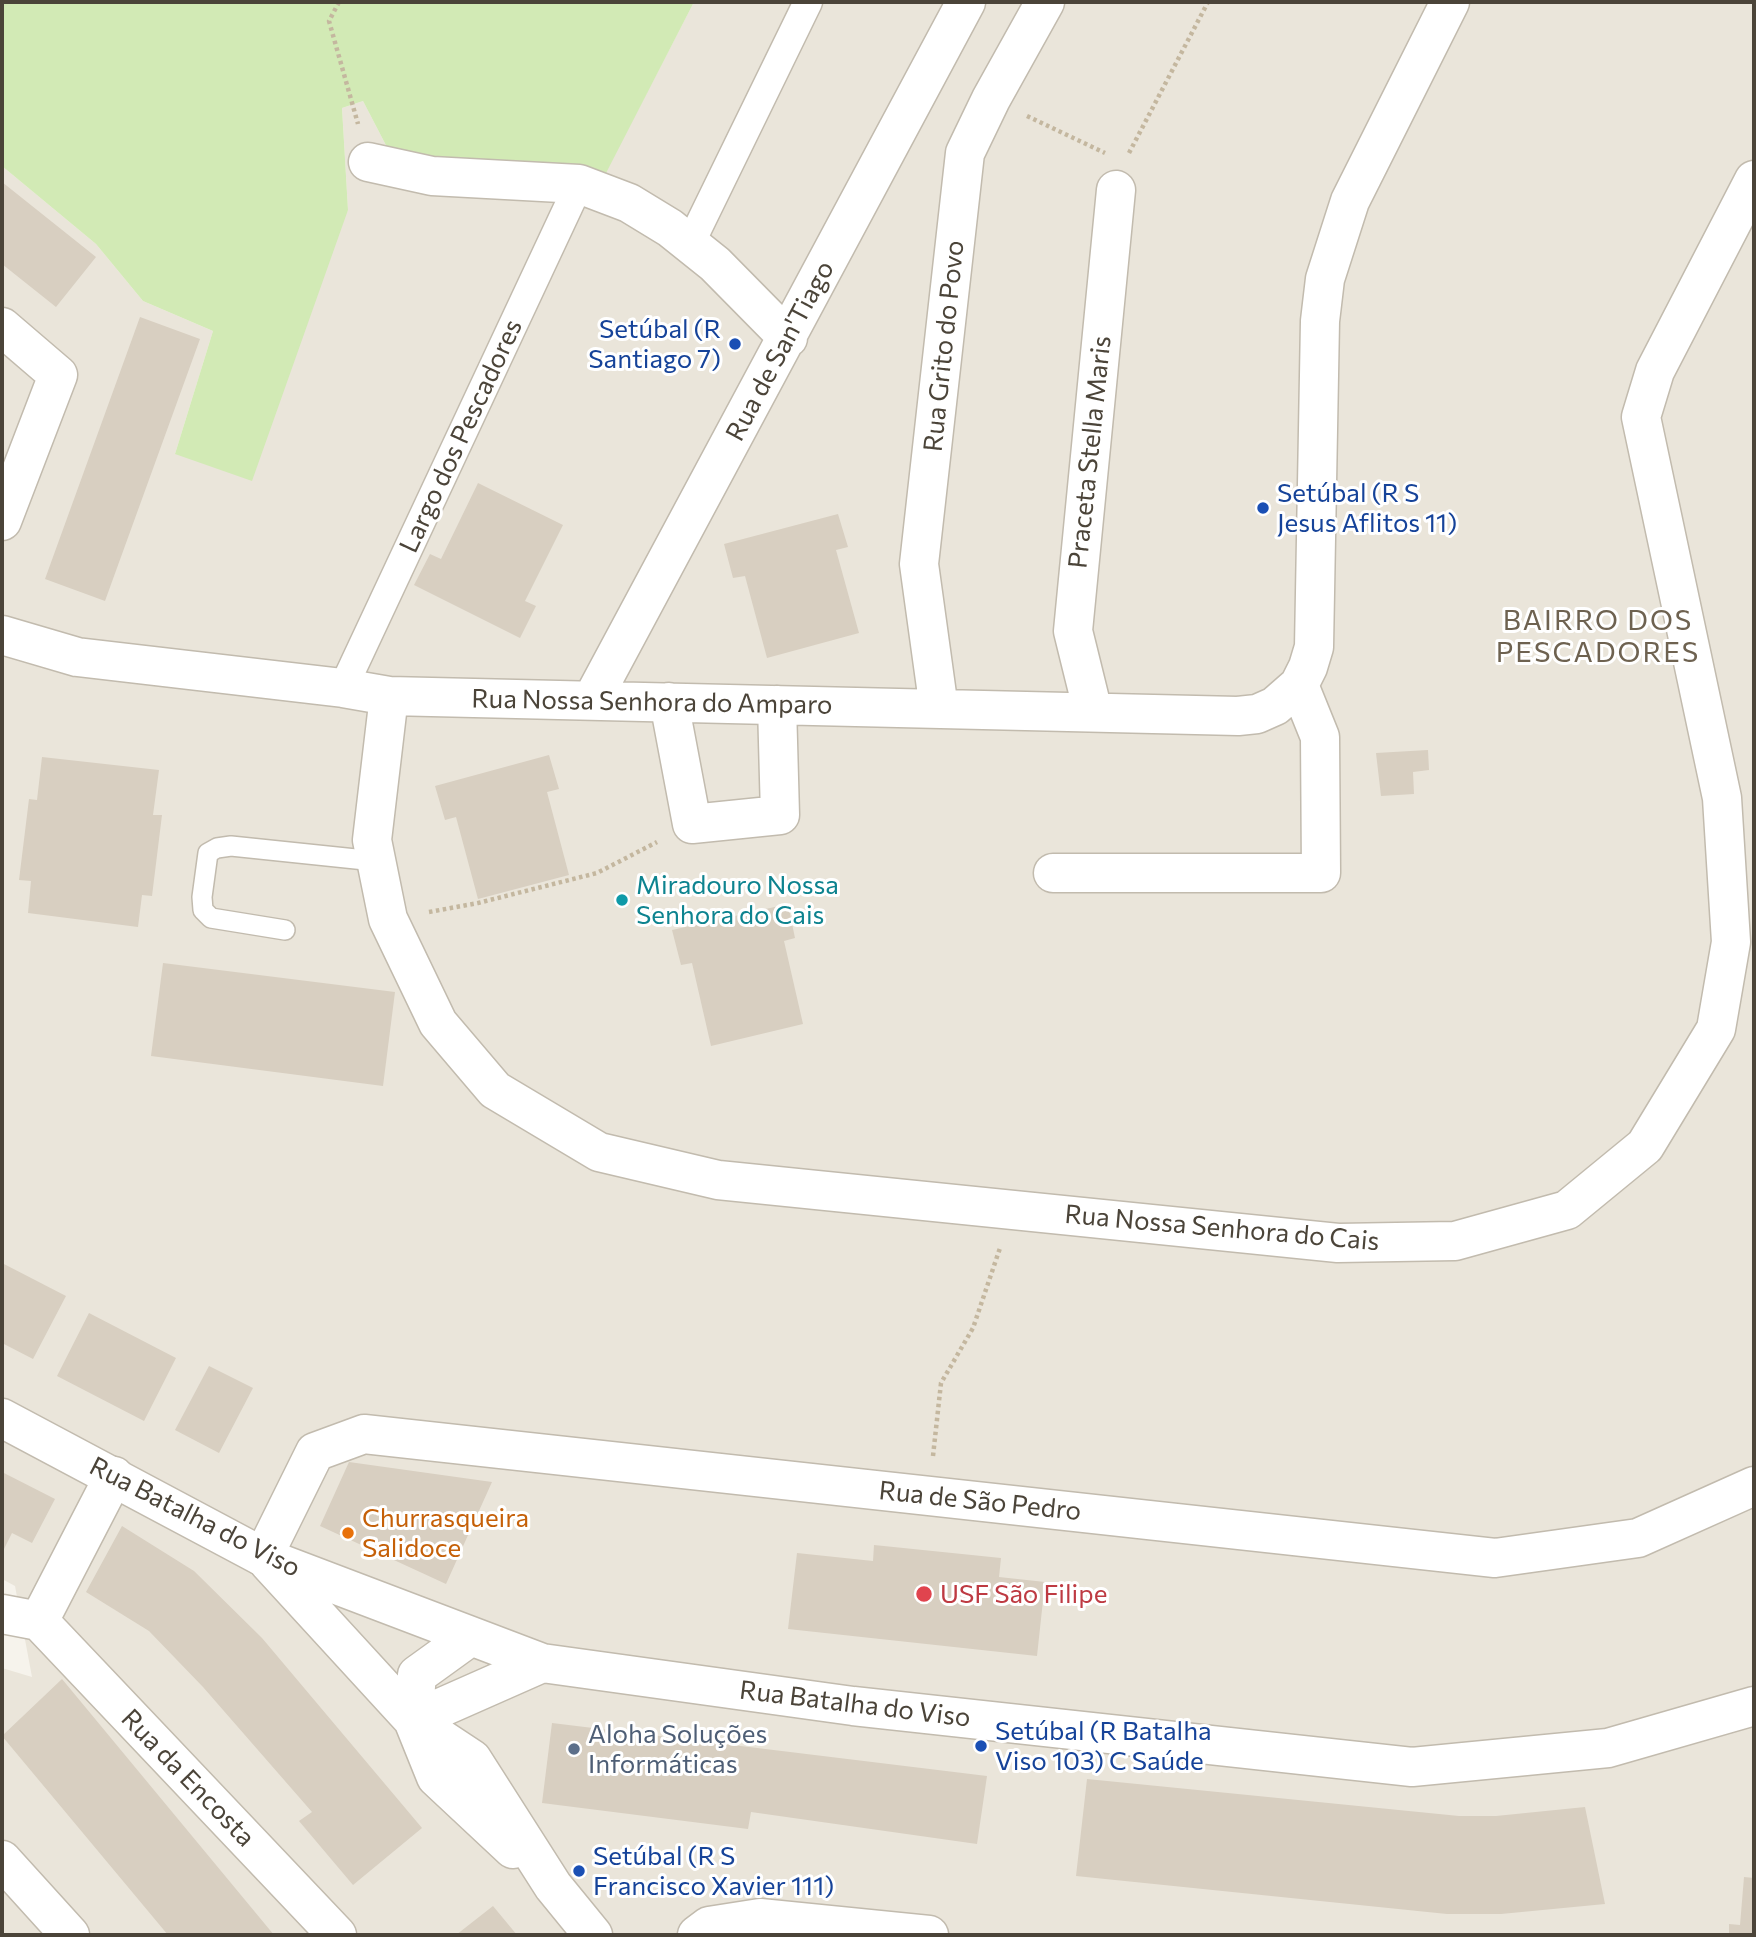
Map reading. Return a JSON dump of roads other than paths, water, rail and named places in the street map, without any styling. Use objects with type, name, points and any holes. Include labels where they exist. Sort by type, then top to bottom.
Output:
[{"type":"street","points":[[690,244],[808,2]]},
{"type":"street","name":"Rua de San'Tiago","points":[[592,700],[966,2]]},
{"type":"street","name":"Rua Grito do Povo","points":[[939,709],[919,564],[965,153],[990,99],[1045,2]]},
{"type":"street","points":[[1053,873],[1321,873],[1320,737],[1299,685],[1308,667],[1316,629],[1320,321],[1325,278],[1350,201],[1450,2]]},
{"type":"street","points":[[368,162],[432,176],[512,178],[579,184],[629,203],[670,228],[715,264],[788,338]]},
{"type":"street","name":"Praceta Stella Maris","points":[[1093,712],[1073,631],[1120,176]]},
{"type":"street","name":"Rua Nossa Senhora do Cais","points":[[389,696],[372,840],[388,919],[438,1023],[495,1090],[599,1152],[718,1180],[1338,1243],[1455,1241],[1567,1210],[1645,1146],[1716,1029],[1731,942],[1721,798],[1641,417],[1655,371],[1754,180]]},
{"type":"street","name":"Largo dos Pescadores","points":[[343,688],[579,184]]},
{"type":"street","points":[[2,327],[58,375],[2,521]]},
{"type":"street","name":"Rua Nossa Senhora do Amparo","points":[[2,635],[77,657],[343,688],[389,696],[1238,716],[1257,714],[1275,706],[1299,685]]},
{"type":"street","points":[[669,702],[691,824],[780,815],[777,705]]},
{"type":"street","name":"Rua Batalha do Viso","points":[[2,1418],[263,1557],[542,1663],[853,1706],[1412,1767],[1608,1748],[1754,1706]]},
{"type":"street","name":"Rua de São Pedro","points":[[263,1557],[315,1452],[363,1434],[1495,1558],[1638,1538],[1754,1486]]},
{"type":"street","points":[[2,1614],[39,1621],[114,1476]]},
{"type":"street","points":[[263,1557],[413,1720],[436,1777],[553,1886],[593,1935]]},
{"type":"street","name":"Rua da Encosta","points":[[39,1621],[337,1935]]},
{"type":"street","points":[[413,1720],[417,1675],[471,1636]]},
{"type":"street","points":[[413,1720],[542,1663]]},
{"type":"street","points":[[2,1860],[70,1935]]},
{"type":"street","points":[[697,1935],[709,1926],[760,1918],[929,1935]]},
{"type":"lane","points":[[285,930],[211,918],[203,910],[202,897],[208,853],[217,848],[231,846],[375,861]]},
{"type":"place","name":"Setúbal (R Santiago 7)","points":[[735,344]]},
{"type":"place","name":"Setúbal (R S Jesus Aflitos 11)","points":[[1263,508]]},
{"type":"place","name":"Miradouro Nossa Senhora do Cais","points":[[622,900]]},
{"type":"place","name":"Churrasqueira Salidoce","points":[[348,1533]]},
{"type":"place","name":"USF São Filipe","points":[[924,1594]]},
{"type":"place","name":"Setúbal (R Batalha Viso 103) C Saúde","points":[[981,1746]]},
{"type":"place","name":"Aloha Soluções Informáticas","points":[[574,1749]]},
{"type":"place","name":"Setúbal (R S Francisco Xavier 111)","points":[[579,1871]]},
{"type":"district","name":"BAIRRO DOS PESCADORES","points":[[1598,637]]}]
